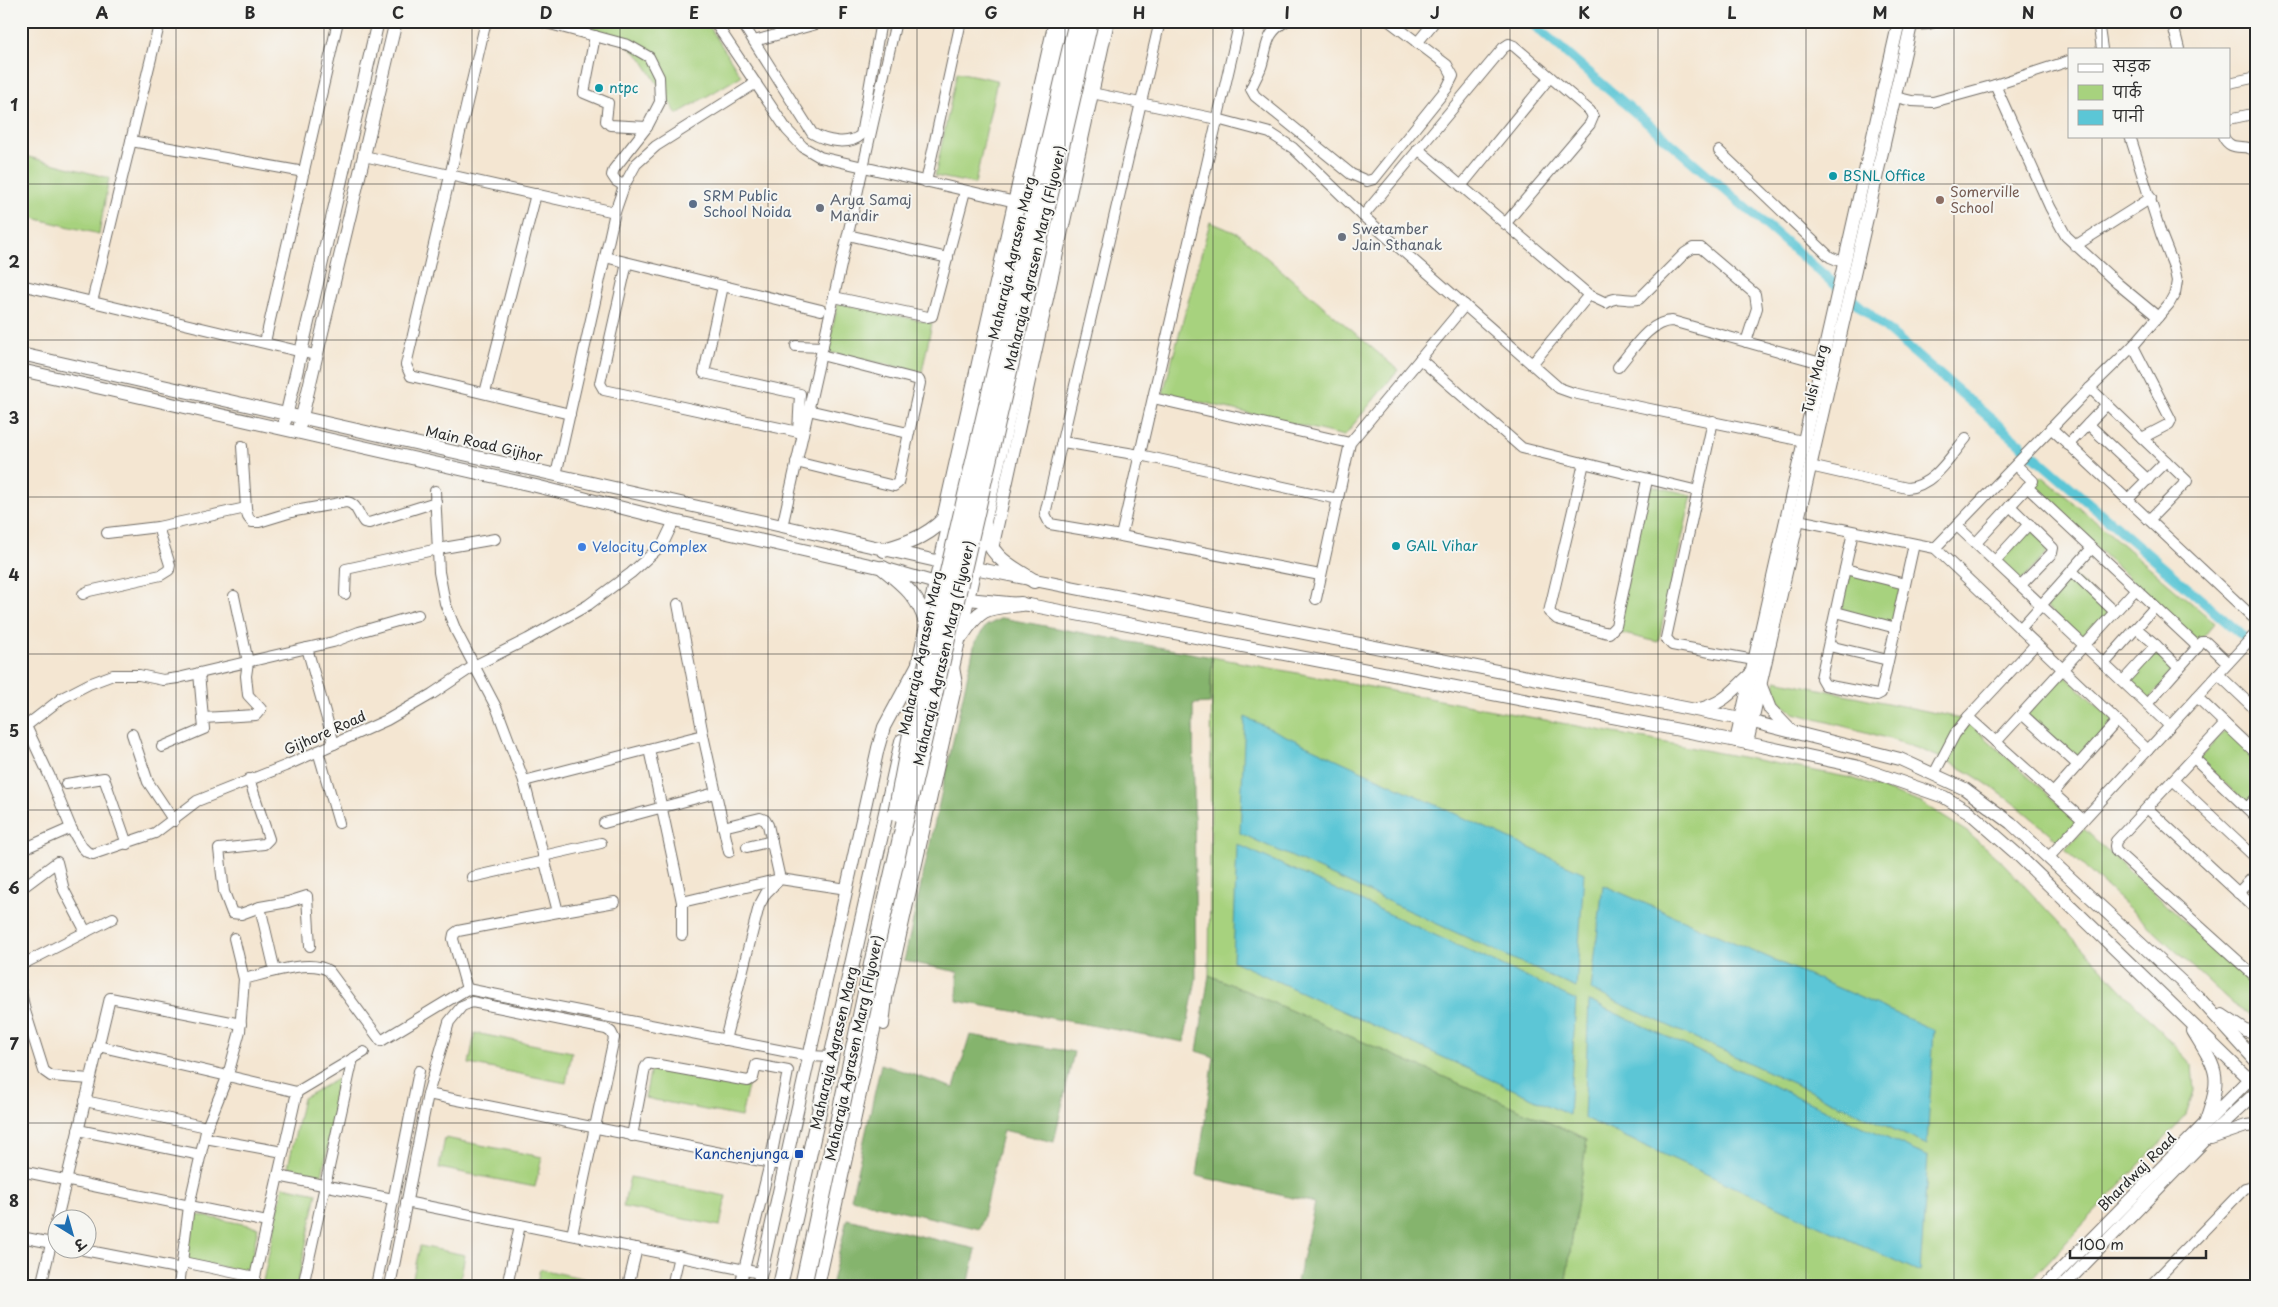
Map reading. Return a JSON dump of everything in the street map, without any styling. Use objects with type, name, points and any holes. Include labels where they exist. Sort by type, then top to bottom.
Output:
[{"type":"main road","name":"Maharaja Agrasen Marg","points":[[780,1286],[936,583],[993,339],[1020,203],[1067,21]]},
{"type":"main road","name":"Maharaja Agrasen Marg (Flyover)","points":[[791,1286],[894,828],[917,704],[1077,21]]},
{"type":"main road","name":"Maharaja Agrasen Marg (Flyover)","points":[[803,1286],[876,946],[1090,21]]},
{"type":"main road","points":[[817,1286],[902,905],[985,517],[1024,344],[1088,92],[1100,21]]},
{"type":"main road","points":[[993,339],[1024,344]]},
{"type":"main road","points":[[884,550],[913,542],[942,523],[953,508]]},
{"type":"main road","points":[[985,517],[986,540],[997,556],[1034,581]]},
{"type":"main road","points":[[883,568],[909,590],[918,601],[927,624]]},
{"type":"main road","points":[[958,642],[978,613],[988,608],[1021,604]]},
{"type":"main road","points":[[868,896],[902,905]]},
{"type":"main road","points":[[807,1165],[841,1174]]},
{"type":"street","points":[[92,302],[160,21]]},
{"type":"street","points":[[265,342],[338,21]]},
{"type":"street","points":[[283,428],[378,21]]},
{"type":"street","points":[[486,21],[406,365],[407,370],[412,376],[570,414]]},
{"type":"street","points":[[539,21],[628,45],[649,57],[659,76],[660,102],[647,127],[614,169],[612,175],[616,181],[624,186]]},
{"type":"street","points":[[741,21],[812,133],[817,136],[848,142],[855,140],[860,135],[881,21]]},
{"type":"street","points":[[754,41],[827,21]]},
{"type":"street","points":[[800,432],[808,410],[822,351],[896,21]]},
{"type":"street","points":[[926,182],[961,21]]},
{"type":"street","points":[[942,523],[1020,203],[1055,21]]},
{"type":"street","points":[[992,549],[1088,92],[1108,21]]},
{"type":"street","points":[[1160,21],[1045,514],[1046,519],[1050,524],[1320,575]]},
{"type":"street","points":[[1121,536],[1240,21]]},
{"type":"street","points":[[1286,21],[1276,27],[1270,35],[1262,66],[1251,89],[1255,96],[1351,174],[1367,181],[1374,179],[1452,83],[1453,76],[1447,65],[1389,21]]},
{"type":"street","points":[[1417,43],[1435,21]]},
{"type":"street","points":[[1907,22],[1928,24],[1937,21]]},
{"type":"street","points":[[2098,21],[2102,48]]},
{"type":"street","points":[[2172,21],[2179,48]]},
{"type":"street","points":[[298,433],[395,22]]},
{"type":"street","name":"Tulsi Marg","points":[[1742,742],[1747,720],[1751,674],[1834,305],[1848,269],[1894,97],[1907,22]]},
{"type":"street","name":"Tulsi Marg","points":[[1747,720],[1761,684],[1845,313],[1848,269],[1907,22]]},
{"type":"street","points":[[719,23],[756,83],[788,130],[803,147],[820,157],[1020,203]]},
{"type":"street","points":[[595,36],[584,93],[608,103],[606,120],[610,125],[647,127]]},
{"type":"street","points":[[1362,216],[1509,44],[1514,46],[1590,111],[1593,117],[1590,124],[1506,224]]},
{"type":"street","points":[[1894,97],[1912,101],[1933,102],[1995,85],[2068,60]]},
{"type":"street","points":[[1461,186],[1550,77]]},
{"type":"street","points":[[2230,83],[2257,78]]},
{"type":"street","points":[[556,475],[615,212],[624,186],[636,164],[656,146],[756,83]]},
{"type":"street","points":[[1995,85],[2058,224],[2075,246],[2158,316]]},
{"type":"street","points":[[1088,92],[1217,119],[1270,133],[1291,147],[1362,216],[1558,388],[1573,393],[1804,441]]},
{"type":"street","points":[[2230,119],[2257,113]]},
{"type":"street","points":[[1291,147],[1302,133]]},
{"type":"street","points":[[1935,548],[2133,346],[2170,304],[2175,293],[2177,281],[2174,267],[2161,234],[2131,138]]},
{"type":"street","points":[[2224,138],[2227,143],[2234,147],[2246,147],[2254,150],[2257,154]]},
{"type":"street","points":[[131,142],[304,172]]},
{"type":"street","points":[[1418,149],[1588,296],[1606,303],[1619,297],[1633,300],[1639,299],[1685,253],[1693,248],[1701,248],[1755,294],[1757,308],[1746,342]]},
{"type":"street","points":[[1719,151],[1830,257],[1848,269]]},
{"type":"street","points":[[364,156],[615,212]]},
{"type":"street","points":[[834,297],[928,317],[932,316],[965,190]]},
{"type":"street","points":[[485,393],[536,194]]},
{"type":"street","points":[[2075,246],[2151,198]]},
{"type":"street","points":[[848,235],[948,258]]},
{"type":"street","points":[[605,257],[821,310]]},
{"type":"street","points":[[627,263],[600,382],[604,390],[800,432]]},
{"type":"street","points":[[21,285],[265,342],[315,356]]},
{"type":"street","points":[[723,286],[704,374],[800,394],[800,432],[796,462],[782,527]]},
{"type":"street","points":[[1532,364],[1588,296]]},
{"type":"street","points":[[1316,599],[1350,443],[1465,305]]},
{"type":"street","points":[[1618,367],[1650,331],[1662,321],[1672,321],[1821,364]]},
{"type":"street","points":[[796,346],[822,351],[919,380],[920,383],[898,483],[894,486],[796,462]]},
{"type":"street","points":[[2133,346],[2171,420],[2169,424],[2142,438]]},
{"type":"street","name":"Main Road Gijhor","points":[[21,354],[941,562]]},
{"type":"street","points":[[1420,359],[1522,448],[1698,491]]},
{"type":"street","points":[[21,370],[536,486],[674,521],[883,568],[936,583]]},
{"type":"street","points":[[2090,388],[2187,482],[2149,520]]},
{"type":"street","points":[[1153,398],[1350,443]]},
{"type":"street","points":[[2068,445],[2107,404]]},
{"type":"street","points":[[808,410],[908,433]]},
{"type":"street","points":[[1713,421],[1666,638],[1672,645],[1754,660]]},
{"type":"street","points":[[2088,424],[2148,480]]},
{"type":"street","points":[[2051,428],[2257,621]]},
{"type":"street","points":[[1810,466],[1907,488],[1918,487],[1934,477],[1966,438]]},
{"type":"street","points":[[1063,442],[1140,455],[1338,499]]},
{"type":"street","points":[[242,446],[246,508],[252,522],[296,511],[351,502],[360,518],[364,522],[369,523],[436,502]]},
{"type":"street","points":[[1976,543],[2033,481],[2019,461]]},
{"type":"street","points":[[2127,500],[2166,461]]},
{"type":"street","points":[[1584,464],[1549,612],[1557,619],[1604,632],[1609,633],[1616,626],[1647,480]]},
{"type":"street","points":[[2028,487],[2198,647]]},
{"type":"street","points":[[435,491],[439,572],[445,603],[456,631],[496,709],[524,781],[558,912]]},
{"type":"street","points":[[2010,506],[2054,548],[2052,553],[2021,585]]},
{"type":"street","points":[[107,533],[158,527],[246,508]]},
{"type":"street","points":[[1798,520],[1935,548],[2148,750]]},
{"type":"street","name":"Gijhore Road","points":[[24,727],[50,775],[71,828],[82,847],[87,852],[93,854],[127,844],[155,834],[174,821],[197,801],[387,720],[432,694],[474,666],[528,639],[602,594],[631,573],[664,544],[674,521]]},
{"type":"street","points":[[1995,561],[2030,524]]},
{"type":"street","points":[[1957,526],[2170,726]]},
{"type":"street","points":[[83,594],[89,591],[162,575],[168,570],[170,565],[158,527]]},
{"type":"street","points":[[1853,532],[1821,678],[1825,685],[1877,695],[1881,693],[1914,544]]},
{"type":"street","points":[[345,594],[346,569],[495,539]]},
{"type":"street","points":[[2020,629],[2092,548]]},
{"type":"street","points":[[974,568],[1747,720],[1900,759],[1965,789],[1986,804],[2049,857],[2198,997],[2257,1062]]},
{"type":"street","points":[[1845,569],[1905,584]]},
{"type":"street","points":[[2072,571],[2115,612]]},
{"type":"street","points":[[1996,742],[2136,589]]},
{"type":"street","points":[[203,718],[256,716],[261,708],[248,695],[246,676],[248,662],[234,596]]},
{"type":"street","points":[[968,599],[1021,604],[1742,742],[1855,766],[1944,797],[1969,812],[2018,855],[2181,1013],[2254,1079]]},
{"type":"street","points":[[678,604],[703,735],[729,852]]},
{"type":"street","points":[[2104,664],[2155,607]]},
{"type":"street","points":[[1836,612],[1896,628]]},
{"type":"street","points":[[24,727],[62,698],[89,684],[113,675],[139,675],[163,680],[199,673],[332,642],[418,615]]},
{"type":"street","points":[[2136,628],[2179,668]]},
{"type":"street","points":[[2049,857],[2256,633]]},
{"type":"street","points":[[2147,704],[2202,642],[2206,642],[2228,663]]},
{"type":"street","points":[[1934,774],[1952,740],[1968,717],[2036,644]]},
{"type":"street","points":[[2123,681],[2156,645]]},
{"type":"street","points":[[1829,646],[1888,660]]},
{"type":"street","points":[[307,648],[334,744]]},
{"type":"street","points":[[406,1202],[744,1269],[759,1280],[884,727],[919,662]]},
{"type":"street","points":[[884,1024],[887,998],[957,684],[953,664]]},
{"type":"street","points":[[162,747],[204,729],[199,673]]},
{"type":"street","points":[[1694,710],[1715,705],[1731,695],[1751,674]]},
{"type":"street","points":[[2218,674],[2257,711]]},
{"type":"street","points":[[1761,684],[1770,709],[1792,731]]},
{"type":"street","points":[[2197,697],[2257,754]]},
{"type":"street","points":[[2022,714],[2078,765]]},
{"type":"street","points":[[1968,717],[2083,820]]},
{"type":"street","points":[[2053,793],[2117,721]]},
{"type":"street","points":[[2225,724],[2116,841],[2115,846],[2116,850],[2257,978]]},
{"type":"street","points":[[132,734],[148,782],[174,821]]},
{"type":"street","points":[[524,781],[703,735]]},
{"type":"street","points":[[649,749],[682,902],[682,935]]},
{"type":"street","points":[[318,751],[339,823]]},
{"type":"street","points":[[2194,758],[2257,818]]},
{"type":"street","points":[[66,784],[104,778],[127,844]]},
{"type":"street","points":[[249,780],[269,840],[264,844],[219,848],[224,892],[232,913],[241,914],[260,906],[288,902],[307,896],[310,946]]},
{"type":"street","points":[[2173,780],[2257,859]]},
{"type":"street","points":[[604,823],[715,793]]},
{"type":"street","points":[[2247,808],[2257,797]]},
{"type":"street","points":[[2147,808],[2257,910]]},
{"type":"street","points":[[723,828],[760,818],[765,820],[768,825],[780,879]]},
{"type":"street","points":[[21,850],[71,828]]},
{"type":"street","points":[[747,847],[772,841]]},
{"type":"street","points":[[472,877],[601,843]]},
{"type":"street","points":[[21,885],[22,888],[57,862],[64,890],[86,932]]},
{"type":"street","points":[[2238,892],[2257,873]]},
{"type":"street","points":[[682,902],[780,879],[847,889]]},
{"type":"street","points":[[725,1040],[759,906],[766,893],[780,879]]},
{"type":"street","points":[[467,989],[453,939],[454,934],[458,931],[615,902]]},
{"type":"street","points":[[260,906],[275,971]]},
{"type":"street","points":[[21,965],[113,918]]},
{"type":"street","points":[[179,1286],[189,1206],[207,1127],[228,1075],[241,1024],[244,979],[234,938]]},
{"type":"street","points":[[244,979],[275,971],[316,965],[323,966],[329,971],[381,1041],[467,989],[809,1056],[832,1057]]},
{"type":"street","points":[[21,992],[23,1011],[44,1071],[51,1076],[90,1079]]},
{"type":"street","points":[[2198,997],[2232,1023],[2246,1031],[2257,1033]]},
{"type":"street","points":[[60,1210],[110,998],[241,1024]]},
{"type":"street","points":[[390,1286],[428,1094],[449,1022],[462,1006],[472,1002],[606,1029],[611,1032],[614,1038],[572,1235]]},
{"type":"street","points":[[2181,1013],[2208,1055],[2216,1073],[2216,1092],[2204,1126]]},
{"type":"street","points":[[98,1046],[297,1092],[364,1052]]},
{"type":"street","points":[[823,1286],[876,1047]]},
{"type":"street","points":[[303,1286],[353,1058]]},
{"type":"street","points":[[632,1136],[645,1068],[648,1063],[748,1081],[753,1078],[756,1065],[786,1069],[788,1072],[770,1163],[740,1286]]},
{"type":"street","points":[[376,1286],[419,1071]]},
{"type":"street","name":"Bhardwaj Road","points":[[2045,1286],[2204,1126],[2254,1079]]},
{"type":"street","points":[[98,1252],[182,1265],[254,1281],[297,1092]]},
{"type":"street","name":"Bhardwaj Road","points":[[2063,1286],[2206,1139],[2257,1092]]},
{"type":"street","points":[[428,1094],[785,1165]]},
{"type":"street","points":[[85,1101],[207,1127]]},
{"type":"street","points":[[2206,1139],[2246,1126],[2257,1125]]},
{"type":"street","points":[[78,1130],[201,1155]]},
{"type":"street","points":[[205,1138],[283,1152]]},
{"type":"street","points":[[21,1171],[267,1222]]},
{"type":"street","points":[[278,1176],[393,1199]]},
{"type":"street","points":[[2150,1286],[2245,1188],[2257,1185]]},
{"type":"street","points":[[507,1286],[520,1225]]},
{"type":"street","points":[[21,1237],[48,1243]]},
{"type":"street","points":[[628,1286],[637,1248]]},
{"type":"street","points":[[672,1286],[679,1256]]},
{"type":"street","points":[[41,1286],[49,1260]]},
{"type":"green space","points":[[566,21],[706,21],[741,76],[677,114],[641,58],[619,38]]},
{"type":"green space","points":[[957,72],[997,80],[975,184],[935,176]]},
{"type":"green space","points":[[21,155],[109,178],[99,234],[21,215]]},
{"type":"green space","points":[[1210,222],[1239,234],[1398,370],[1344,436],[1163,393]]},
{"type":"green space","points":[[838,303],[932,323],[922,372],[827,352]]},
{"type":"green space","points":[[2042,476],[2215,623],[2198,643],[2032,487]]},
{"type":"green space","points":[[1649,485],[1692,495],[1658,642],[1615,632]]},
{"type":"green space","points":[[2029,527],[2052,548],[2020,582],[1998,561]]},
{"type":"green space","points":[[1850,574],[1902,586],[1893,623],[1841,611]]},
{"type":"green space","points":[[2072,574],[2113,612],[2085,643],[2044,605]]},
{"type":"green space","points":[[1002,618],[1212,657],[1210,703],[1193,704],[1196,979],[1184,1042],[957,1001],[958,972],[904,961],[975,642],[986,626]]},
{"type":"green space","points":[[2156,648],[2177,668],[2147,701],[2125,681]]},
{"type":"green space","points":[[1212,657],[1852,778],[1922,803],[1967,832],[2003,863],[2192,1065],[2194,1091],[2186,1115],[2025,1286],[1565,1286],[1587,1139],[1209,975]]},
{"type":"green space","points":[[2063,674],[2114,721],[2077,761],[2026,714]]},
{"type":"green space","points":[[1776,680],[1965,719],[2077,821],[2058,841],[1997,791],[1957,766],[1919,749],[1877,735],[1794,713],[1782,704],[1774,692]]},
{"type":"green space","points":[[2227,729],[2257,757],[2257,793],[2247,804],[2199,759]]},
{"type":"green space","points":[[2084,829],[2257,988],[2257,1019],[2232,1003],[2065,849]]},
{"type":"green space","points":[[1209,975],[1587,1139],[1565,1286],[1296,1286],[1315,1203],[1197,1176],[1214,1057],[1197,1051]]},
{"type":"green space","points":[[475,1033],[572,1052],[566,1083],[469,1064]]},
{"type":"green space","points":[[970,1035],[1074,1052],[1054,1142],[1003,1130],[980,1229],[851,1199],[881,1064],[954,1088]]},
{"type":"green space","points":[[651,1067],[748,1086],[741,1117],[645,1098]]},
{"type":"green space","points":[[343,1076],[322,1175],[288,1167],[303,1098]]},
{"type":"green space","points":[[445,1138],[542,1157],[535,1187],[439,1168]]},
{"type":"green space","points":[[630,1177],[726,1196],[720,1226],[623,1207]]},
{"type":"green space","points":[[283,1186],[317,1193],[297,1286],[262,1286]]},
{"type":"green space","points":[[193,1214],[258,1227],[249,1272],[184,1260]]},
{"type":"green space","points":[[847,1219],[976,1249],[968,1286],[831,1286]]},
{"type":"green space","points":[[420,1246],[465,1255],[459,1286],[411,1286]]},
{"type":"green space","points":[[540,1269],[586,1279],[584,1286],[536,1286]]},
{"type":"water","points":[[1245,717],[1584,873],[1576,988],[1240,833]]},
{"type":"water","points":[[1237,844],[1576,1000],[1569,1115],[1233,961]]},
{"type":"water","points":[[1603,885],[1934,1030],[1927,1145],[1591,990]]},
{"type":"water","points":[[1589,1001],[1928,1157],[1920,1272],[1584,1118]]},
{"type":"waterway","points":[[1529,21],[2257,648]]},
{"type":"place","name":"ntpc","points":[[599,88]]},
{"type":"place","name":"BSNL Office","points":[[1833,176]]},
{"type":"place","name":"Somerville School","points":[[1940,200]]},
{"type":"place","name":"SRM Public School Noida","points":[[693,204]]},
{"type":"place","name":"Arya Samaj Mandir","points":[[820,208]]},
{"type":"place","name":"Swetamber Jain Sthanak","points":[[1342,237]]},
{"type":"place","name":"GAIL Vihar","points":[[1396,546]]},
{"type":"place","name":"Velocity Complex","points":[[582,547]]},
{"type":"place","name":"Kanchenjunga","points":[[799,1154]]}]
